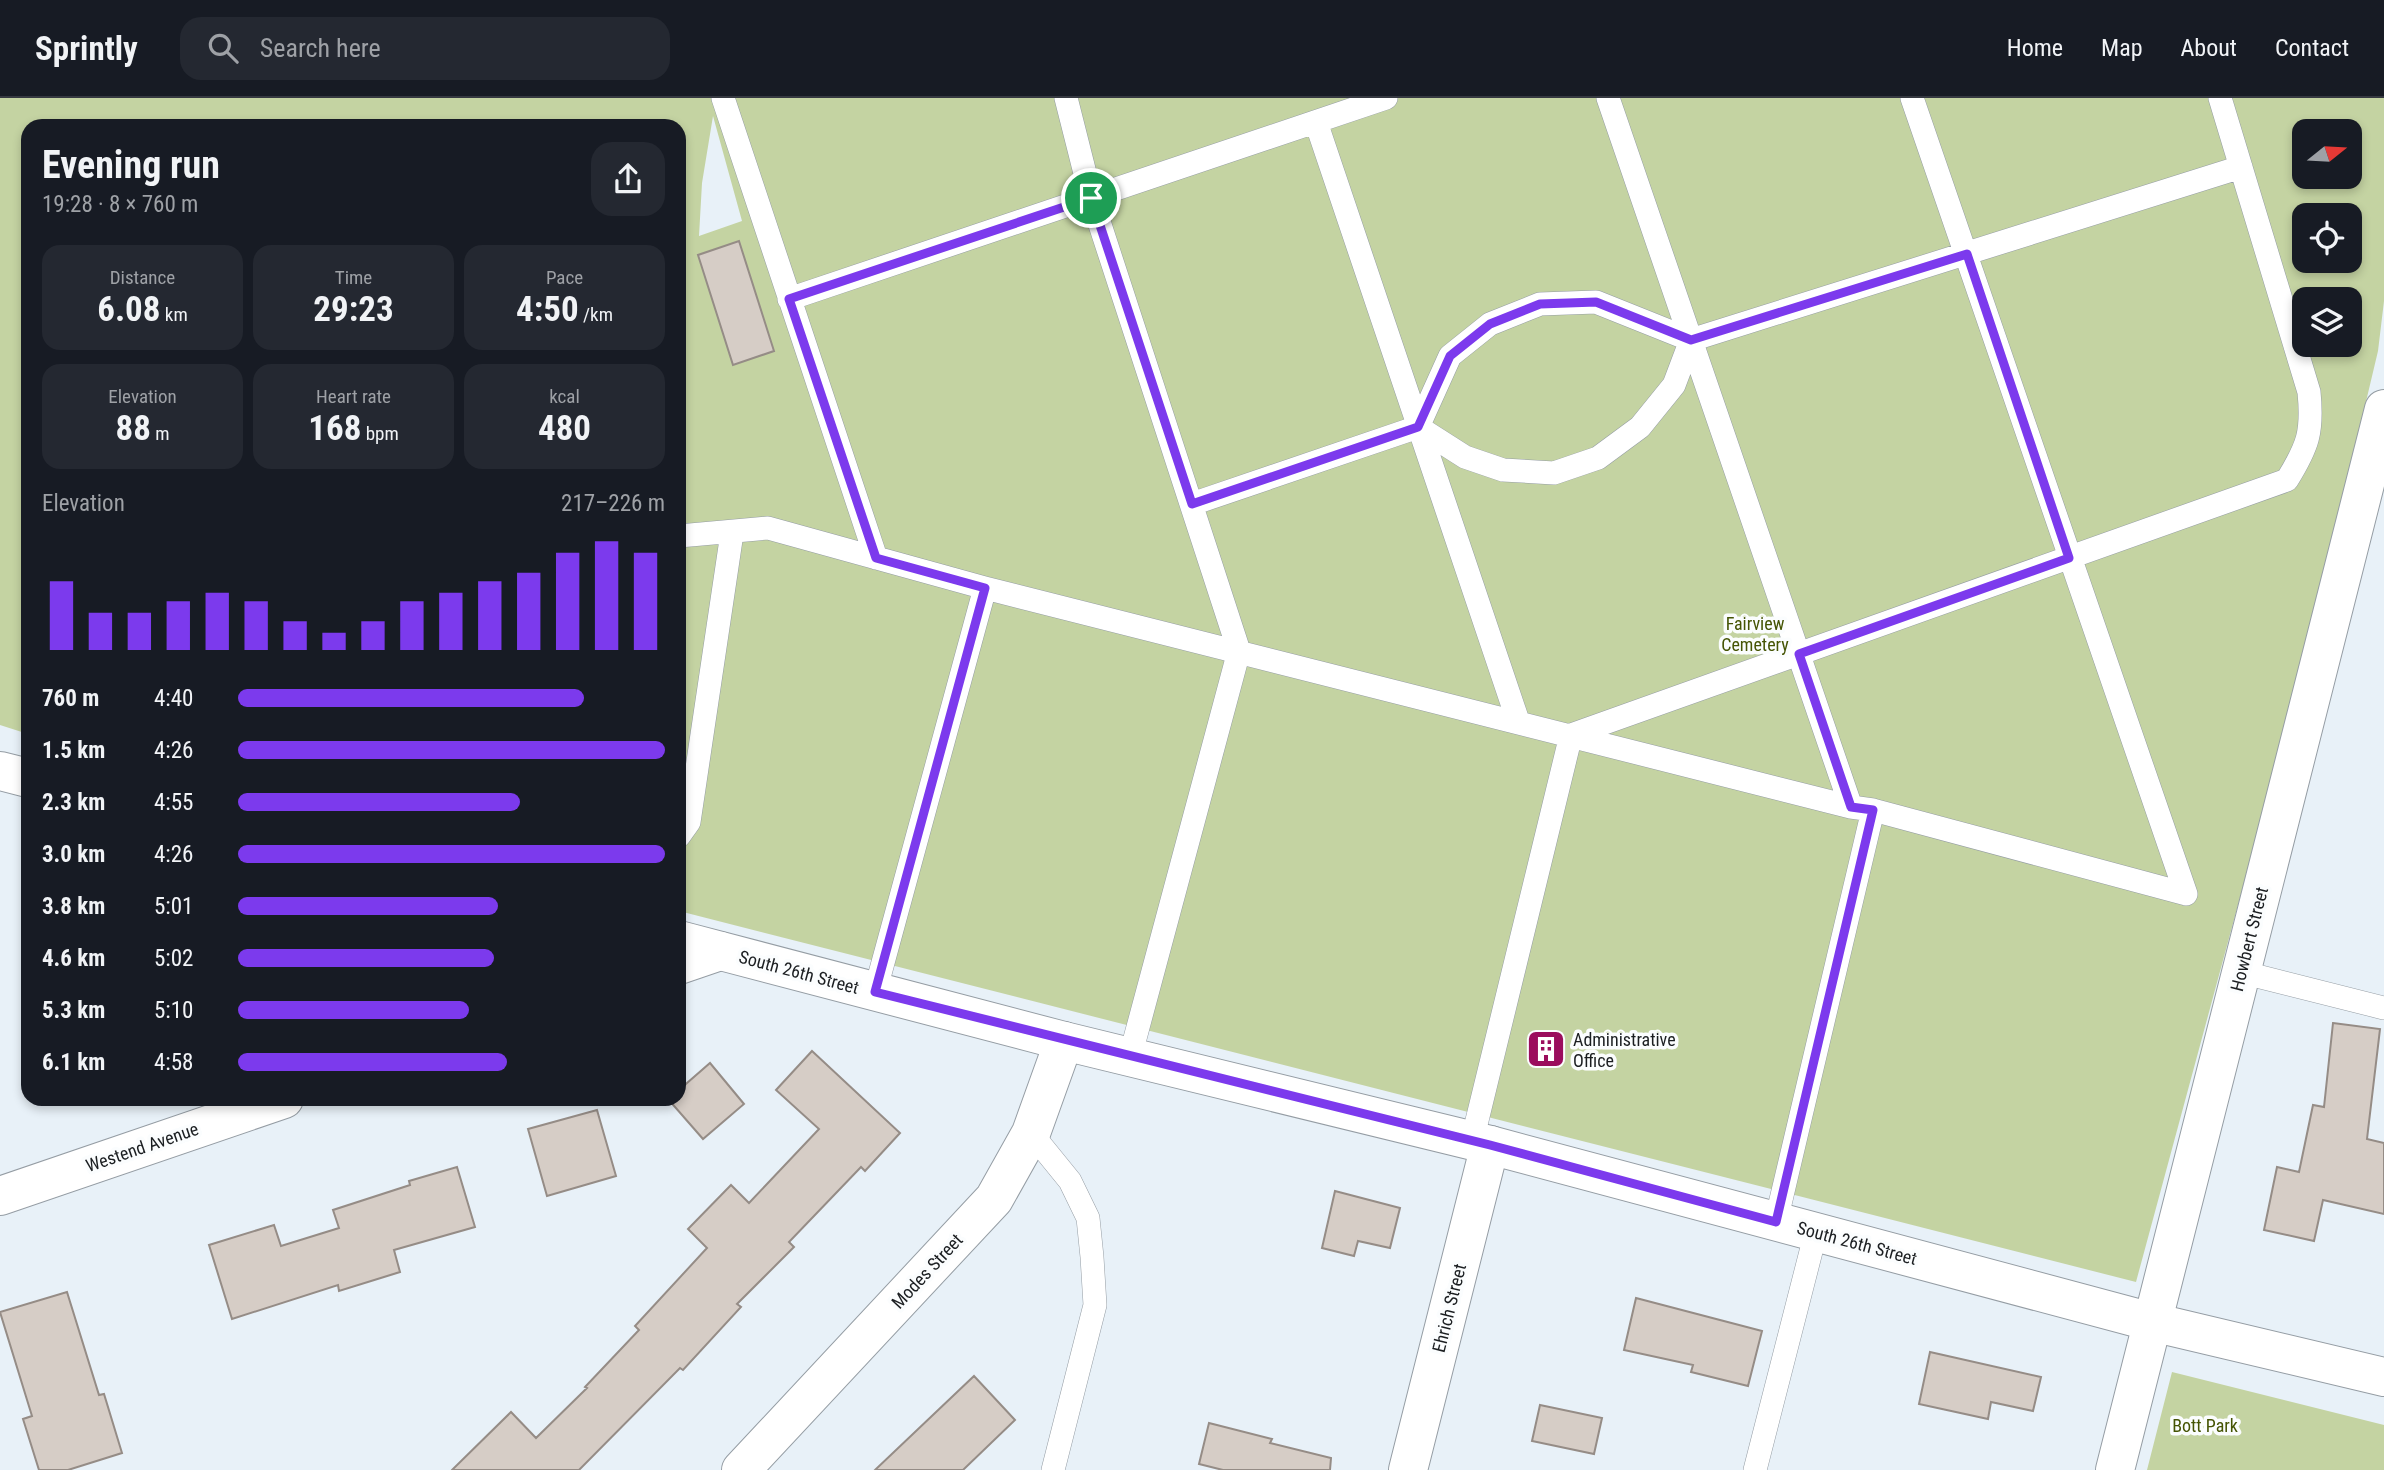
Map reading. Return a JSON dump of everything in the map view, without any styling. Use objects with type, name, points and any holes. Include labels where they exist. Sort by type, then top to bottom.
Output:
[{"type":"street","name":"Howbert Street","points":[[2115,1470],[2384,409]]},
{"type":"street","points":[[0,771],[21,776]]},
{"type":"street","name":"South 26th Street","points":[[686,942],[1064,1041],[1481,1143],[2152,1322],[2384,1377]]},
{"type":"street","points":[[686,963],[720,951]]},
{"type":"street","name":"Modes Street","points":[[741,1470],[994,1199],[1031,1133],[1064,1041]]},
{"type":"street","name":"Westend Avenue","points":[[0,1196],[264,1106]]},
{"type":"street","name":"Ehrich Street","points":[[1408,1470],[1481,1143]]},
{"type":"lane","points":[[723,98],[876,558]]},
{"type":"lane","points":[[1066,98],[1091,198],[1239,651],[1130,1057]]},
{"type":"lane","points":[[789,299],[1386,98]]},
{"type":"lane","points":[[1608,98],[1799,654],[1862,808],[1776,1222]]},
{"type":"lane","points":[[686,536],[768,528],[985,588],[1862,808],[2186,894],[1912,98]]},
{"type":"lane","points":[[1571,734],[2287,480],[2302,455],[2312,423],[2309,392],[2220,98]]},
{"type":"lane","points":[[1316,122],[1518,721]]},
{"type":"lane","points":[[1192,504],[1418,427],[1450,356],[1490,324],[1540,304],[1596,302],[1691,340],[2241,167]]},
{"type":"lane","points":[[1418,427],[1465,457],[1503,470],[1554,474],[1598,458],[1640,427],[1674,385],[1691,340]]},
{"type":"lane","points":[[686,826],[689,822],[732,533]]},
{"type":"lane","points":[[875,992],[985,588]]},
{"type":"lane","points":[[1481,1143],[1571,734]]},
{"type":"lane","points":[[2241,972],[2384,1007]]},
{"type":"lane","points":[[1031,1133],[1070,1181],[1087,1218],[1092,1257],[1095,1305],[1053,1470]]},
{"type":"lane","points":[[1755,1470],[1816,1232]]},
{"type":"green space","name":"Fairview Cemetery","points":[[0,98],[2384,98],[2384,301],[2378,351],[2308,646],[2136,1282],[686,913],[686,119],[21,119],[21,732],[0,725]],"holes":[[[713,116],[742,221],[699,236],[702,183]]]},
{"type":"green space","name":"Bott Park","points":[[2172,1372],[2384,1425],[2384,1470],[2147,1470]]},
{"type":"building","points":[[739,241],[774,351],[733,365],[698,255]]},
{"type":"building","points":[[2333,1023],[2380,1029],[2367,1139],[2384,1143],[2384,1214],[2323,1200],[2314,1241],[2264,1230],[2277,1167],[2299,1172],[2313,1105],[2324,1107]]},
{"type":"building","points":[[812,1051],[900,1133],[865,1171],[861,1167],[789,1242],[794,1247],[737,1304],[741,1307],[683,1370],[680,1368],[579,1470],[452,1470],[511,1412],[536,1438],[587,1388],[585,1387],[639,1330],[635,1326],[707,1248],[688,1229],[731,1185],[749,1203],[819,1129],[776,1090]]},
{"type":"building","points":[[710,1063],[744,1104],[703,1139],[674,1106],[686,1106],[686,1084]]},
{"type":"building","points":[[597,1110],[616,1176],[547,1196],[528,1129]]},
{"type":"building","points":[[457,1167],[475,1227],[394,1250],[400,1272],[339,1291],[338,1285],[232,1319],[209,1245],[274,1225],[281,1246],[339,1228],[333,1210],[410,1185],[409,1181]]},
{"type":"building","points":[[1335,1191],[1400,1208],[1390,1248],[1358,1241],[1354,1256],[1322,1248]]},
{"type":"building","points":[[67,1292],[99,1395],[104,1394],[122,1453],[68,1470],[39,1470],[23,1419],[32,1416],[0,1312]]},
{"type":"building","points":[[1636,1298],[1762,1331],[1748,1386],[1691,1372],[1693,1365],[1624,1350]]},
{"type":"building","points":[[1930,1352],[2041,1377],[2033,1411],[1991,1402],[1988,1419],[1919,1404]]},
{"type":"building","points":[[974,1376],[1015,1420],[963,1470],[875,1470]]},
{"type":"building","points":[[1540,1405],[1602,1418],[1594,1454],[1532,1441]]},
{"type":"building","points":[[1209,1423],[1272,1439],[1270,1443],[1331,1458],[1330,1470],[1223,1470],[1199,1464]]},
{"type":"place","name":"Administrative Office","points":[[1546,1049]]},
{"type":"route","points":[[1091,198],[1192,504],[1418,427],[1450,356],[1490,324],[1540,304],[1596,302],[1691,340],[1967,254],[2069,558],[1799,654],[1851,807],[1873,810],[1776,1222],[1490,1145],[875,992],[985,588],[876,558],[789,299],[1091,198]]}]
